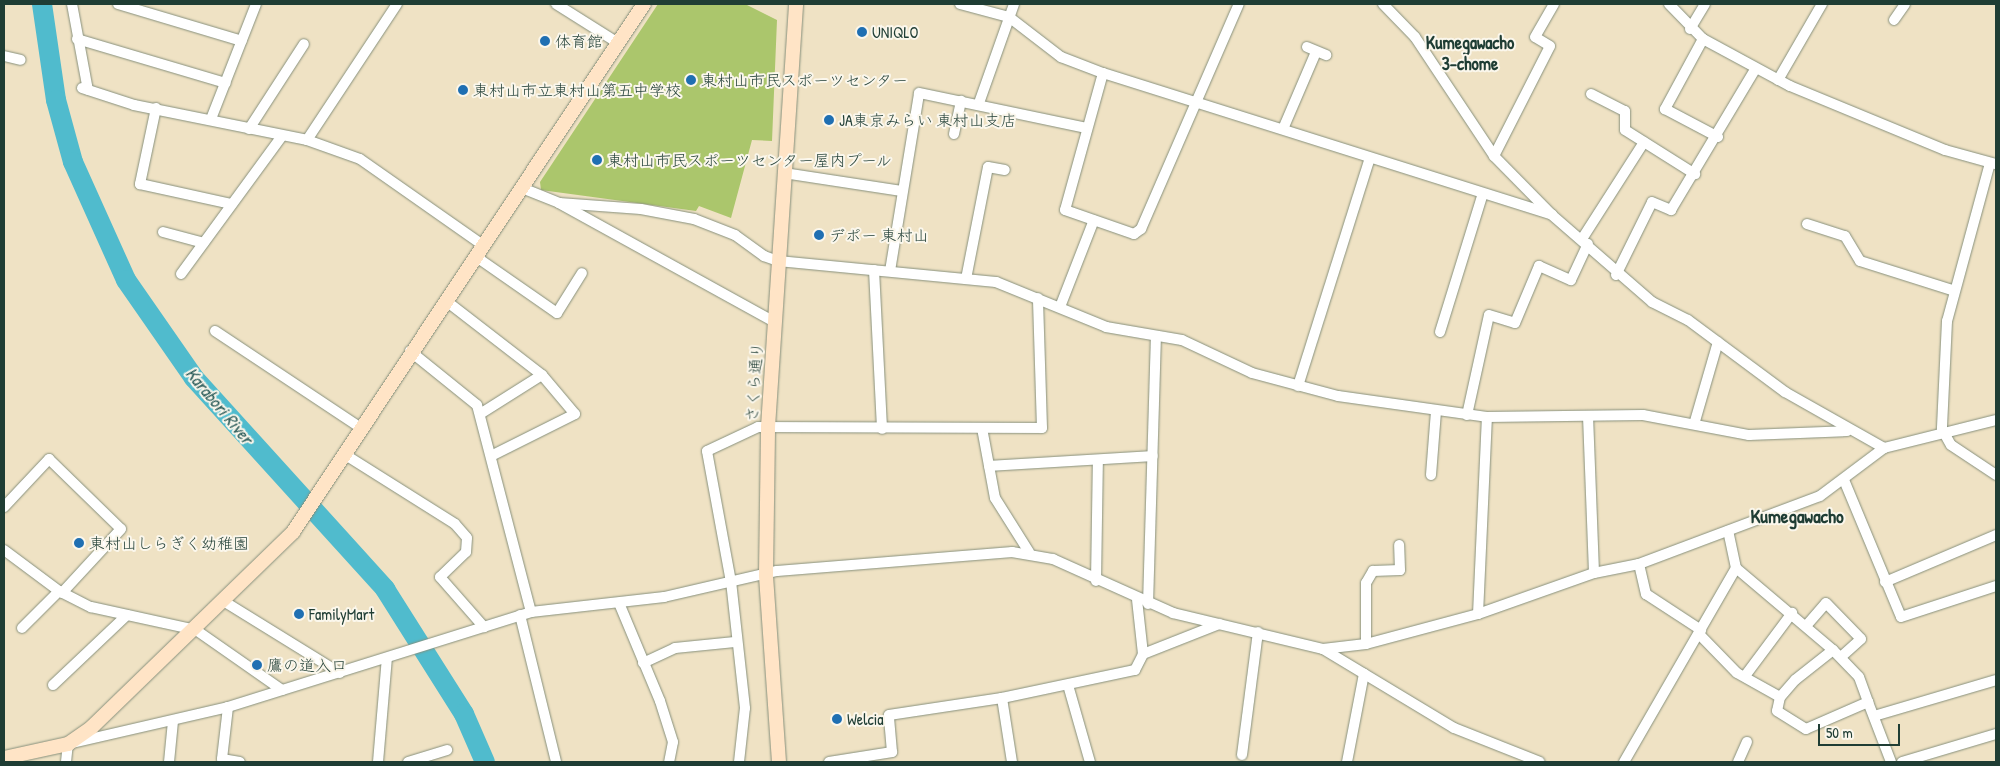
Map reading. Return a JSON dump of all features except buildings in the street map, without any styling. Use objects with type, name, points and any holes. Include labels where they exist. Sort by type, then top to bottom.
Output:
[{"type":"street","points":[[72,4],[85,89],[156,108],[307,140],[360,159],[479,250],[557,313],[582,273]]},
{"type":"street","points":[[118,4],[242,41]]},
{"type":"street","points":[[211,119],[256,4]]},
{"type":"street","points":[[307,140],[397,4]]},
{"type":"street","points":[[556,4],[618,42]]},
{"type":"street","points":[[66,762],[68,744],[92,727],[196,630],[296,529],[410,351],[522,188],[644,4]]},
{"type":"street","name":"さくら通り","points":[[779,762],[766,574],[768,427],[796,4]]},
{"type":"street","points":[[960,4],[1009,18],[1061,57],[1102,73],[1552,215]]},
{"type":"street","points":[[979,103],[1014,4]]},
{"type":"street","points":[[1102,73],[1065,210],[1134,234],[1141,229],[1238,4]]},
{"type":"street","points":[[1383,4],[1415,37],[1494,156],[1552,215],[1585,242],[1616,275],[1718,342],[1785,392],[1847,431],[1884,448]]},
{"type":"street","points":[[1494,156],[1550,46],[1535,37],[1554,4]]},
{"type":"street","points":[[1669,4],[1690,29],[1703,39],[1778,80],[1945,150],[1993,164],[1952,290],[1947,320],[1945,435],[1951,445],[1996,475]]},
{"type":"street","points":[[1690,29],[1705,4]]},
{"type":"street","points":[[1778,80],[1822,4]]},
{"type":"street","points":[[1894,20],[1904,4]]},
{"type":"street","points":[[77,38],[226,83]]},
{"type":"street","points":[[1703,39],[1665,109],[1718,137]]},
{"type":"street","points":[[249,129],[304,44]]},
{"type":"street","points":[[1283,129],[1316,51]]},
{"type":"street","points":[[4,56],[21,60]]},
{"type":"street","points":[[1616,275],[1652,202],[1671,210],[1718,137],[1756,68]]},
{"type":"street","points":[[890,271],[919,93],[979,103],[1086,128]]},
{"type":"street","points":[[1591,94],[1625,111],[1625,130],[1695,174]]},
{"type":"street","points":[[954,134],[961,101]]},
{"type":"street","points":[[156,108],[140,184],[232,204]]},
{"type":"street","points":[[181,274],[282,136]]},
{"type":"street","points":[[1467,415],[1489,315],[1514,323],[1539,266],[1571,280],[1585,242],[1644,142]]},
{"type":"street","points":[[1298,386],[1370,158]]},
{"type":"street","points":[[966,278],[988,167],[1004,170]]},
{"type":"street","points":[[784,173],[902,192]]},
{"type":"street","points":[[522,188],[559,203],[775,322]]},
{"type":"street","points":[[1440,332],[1483,193]]},
{"type":"street","points":[[559,203],[641,209],[694,219],[735,235],[764,256],[778,260],[996,282],[1106,326],[1156,338],[1182,340],[1252,373],[1298,386],[1436,412],[1487,417],[1588,416],[1695,421],[1749,435],[1847,431]]},
{"type":"street","points":[[1060,306],[1094,220]]},
{"type":"street","points":[[1807,224],[1845,236],[1860,261],[1952,290]]},
{"type":"street","points":[[163,232],[204,243]]},
{"type":"street","points":[[874,270],[882,429]]},
{"type":"street","points":[[739,762],[745,708],[735,642],[731,582],[706,451],[768,427],[882,429],[1042,428],[1038,298]]},
{"type":"street","points":[[445,300],[542,375],[575,414],[491,456]]},
{"type":"street","points":[[214,331],[361,428]]},
{"type":"street","points":[[1148,604],[1156,338]]},
{"type":"street","points":[[1695,421],[1718,342]]},
{"type":"street","points":[[410,351],[473,398],[480,414],[531,612]]},
{"type":"street","points":[[480,414],[542,375]]},
{"type":"street","points":[[1431,475],[1436,412]]},
{"type":"street","points":[[1588,416],[1594,574]]},
{"type":"street","points":[[1478,614],[1487,417]]},
{"type":"street","points":[[1322,649],[1366,644],[1478,614],[1594,574],[1639,564],[1820,496],[1844,480],[1884,448],[1945,435],[1996,420]]},
{"type":"street","points":[[982,428],[998,505],[1029,552]]},
{"type":"street","points":[[344,454],[454,524],[467,538],[466,552],[440,578],[484,626]]},
{"type":"street","points":[[989,466],[1153,456]]},
{"type":"street","points":[[4,507],[49,459],[121,529],[61,592],[22,628]]},
{"type":"street","points":[[1096,581],[1098,460]]},
{"type":"street","points":[[1844,480],[1901,617],[1996,586]]},
{"type":"street","points":[[1728,531],[1736,568],[1792,613],[1859,677],[1891,762]]},
{"type":"street","points":[[1885,582],[1996,535]]},
{"type":"street","points":[[1366,644],[1366,583],[1373,571],[1400,570],[1399,545]]},
{"type":"street","points":[[4,550],[61,592],[91,607],[196,630],[282,690]]},
{"type":"street","points":[[4,758],[228,707],[531,612],[619,603],[766,574],[1029,552],[1148,604],[1219,624],[1322,649],[1454,728],[1540,762]]},
{"type":"street","points":[[1639,564],[1646,594],[1700,632],[1745,676],[1780,697]]},
{"type":"street","points":[[1624,762],[1736,568]]},
{"type":"street","points":[[829,762],[892,752],[890,715],[1002,698],[1135,670],[1143,654],[1138,600]]},
{"type":"street","points":[[225,602],[340,673]]},
{"type":"street","points":[[619,603],[673,742],[669,762]]},
{"type":"street","points":[[1806,626],[1826,603],[1861,639],[1837,654],[1780,697],[1777,711],[1806,729],[1868,702]]},
{"type":"street","points":[[1745,676],[1792,613]]},
{"type":"street","points":[[53,685],[127,615]]},
{"type":"street","points":[[520,615],[556,762]]},
{"type":"street","points":[[1143,654],[1219,624]]},
{"type":"street","points":[[1242,755],[1258,632]]},
{"type":"street","points":[[642,663],[676,648],[735,642]]},
{"type":"street","points":[[378,762],[387,658]]},
{"type":"street","points":[[1347,762],[1364,674]]},
{"type":"street","points":[[1874,716],[1996,680]]},
{"type":"street","points":[[1068,685],[1090,762]]},
{"type":"street","points":[[1002,698],[1012,762]]},
{"type":"street","points":[[228,707],[222,759],[240,762]]},
{"type":"street","points":[[169,762],[172,721]]},
{"type":"street","points":[[1902,762],[1996,734]]},
{"type":"street","points":[[1738,762],[1747,742]]},
{"type":"street","points":[[408,762],[446,750]]},
{"type":"green space","name":"東村山市民スポーツセンター","points":[[658,4],[745,4],[777,20],[772,141],[752,140],[731,218],[699,206],[696,211],[541,190],[540,182]]},
{"type":"waterway","name":"Karabori River","points":[[42,4],[56,100],[73,162],[126,280],[194,378],[385,589],[464,714],[485,762]]},
{"type":"place","name":"UNIQLO","points":[[862,32]]},
{"type":"place","name":"体育館","points":[[545,41]]},
{"type":"place","name":"東村山市民スポーツセンター","points":[[691,80]]},
{"type":"place","name":"東村山市立東村山第五中学校","points":[[463,90]]},
{"type":"place","name":"JA東京みらい 東村山支店","points":[[829,120]]},
{"type":"place","name":"東村山市民スポーツセンター屋内プール","points":[[597,160]]},
{"type":"place","name":"デポー 東村山","points":[[819,235]]},
{"type":"place","name":"東村山しらぎく幼稚園","points":[[79,543]]},
{"type":"place","name":"FamilyMart","points":[[299,614]]},
{"type":"place","name":"鷹の道入口","points":[[257,665]]},
{"type":"place","name":"Welcia","points":[[837,719]]},
{"type":"district","name":"Kumegawacho 3-chome","points":[[1470,54]]},
{"type":"district","name":"Kumegawacho","points":[[1797,517]]}]
